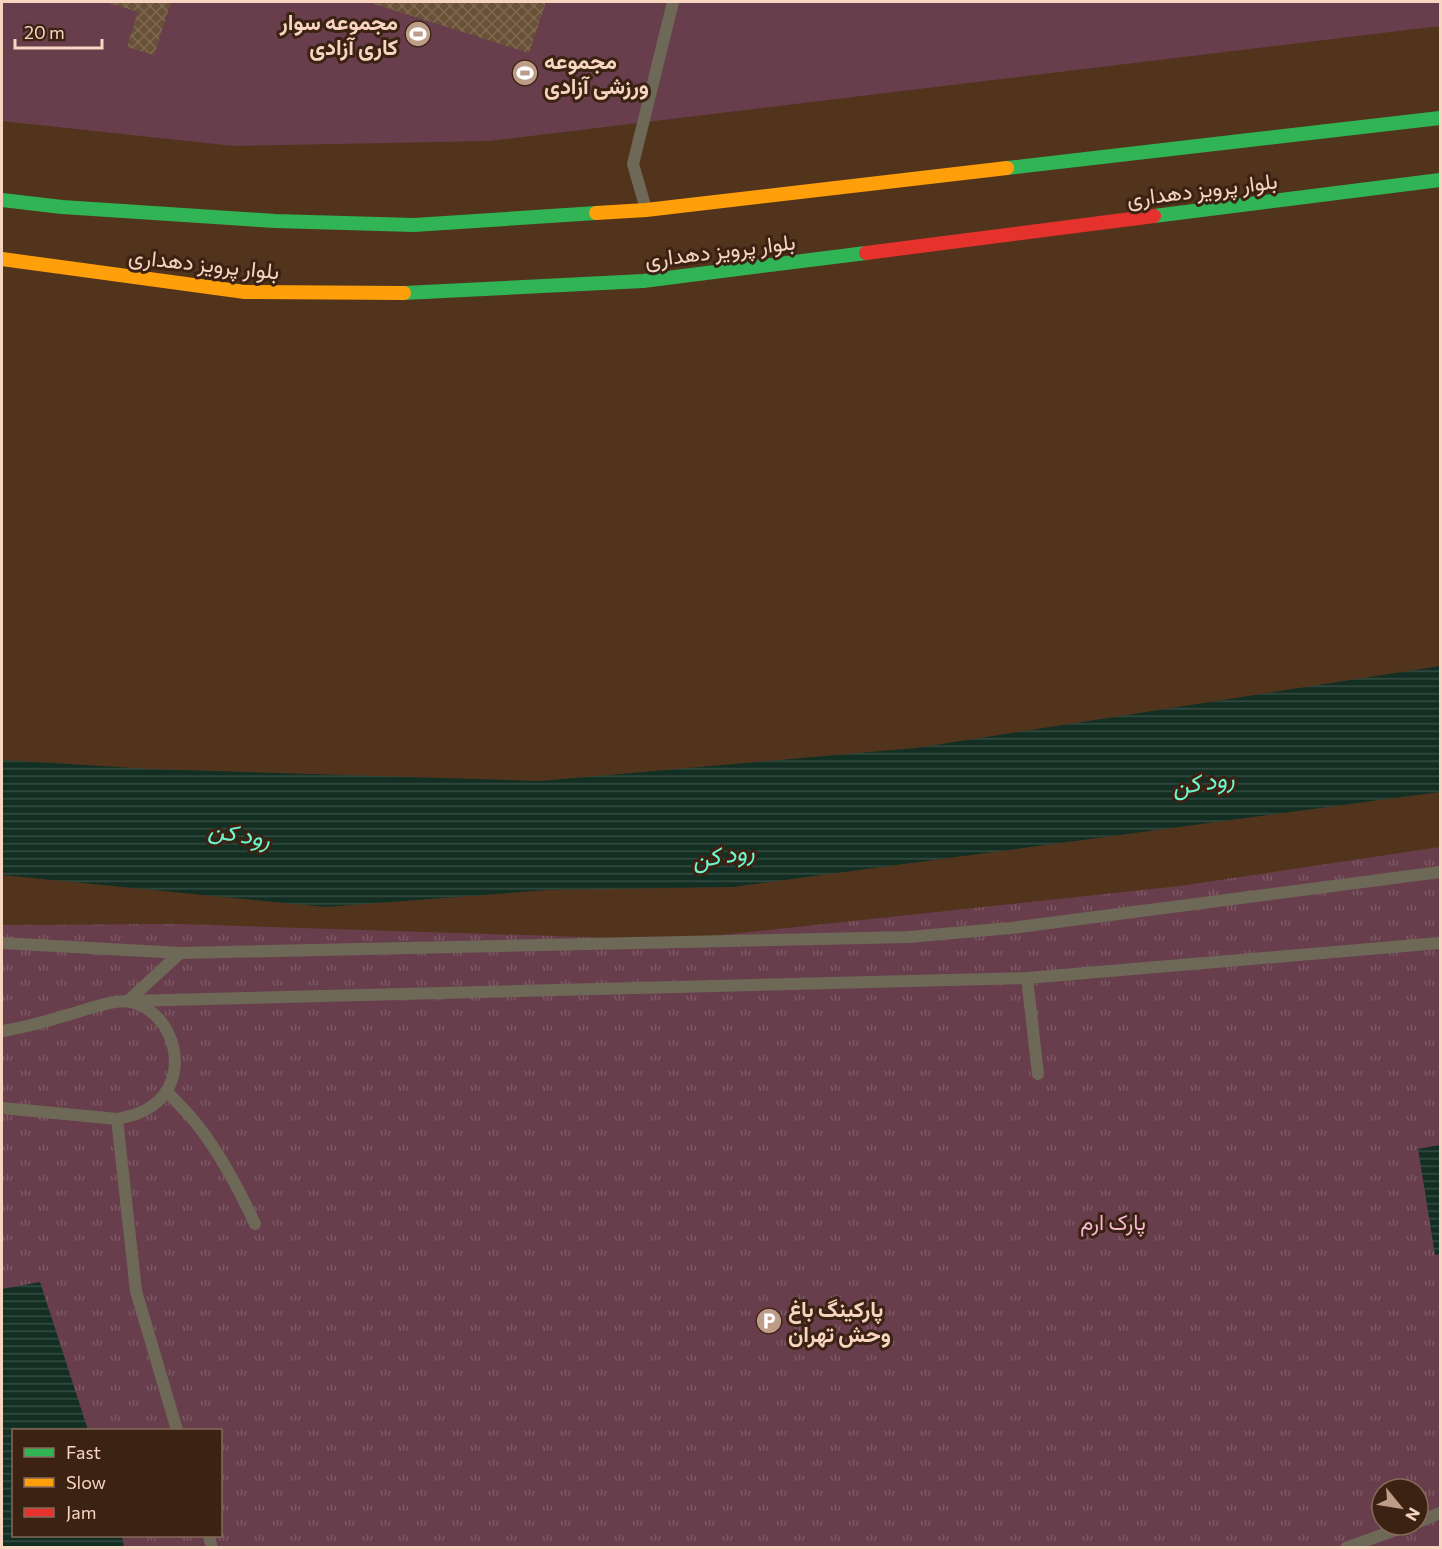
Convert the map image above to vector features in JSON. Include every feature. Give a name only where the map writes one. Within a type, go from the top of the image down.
[{"type":"main road","name":"بلوار پرویز دهداری","points":[[2,200],[62,207],[275,221],[414,225],[646,210],[1440,118]]},
{"type":"main road","name":"بلوار پرویز دهداری","points":[[2,259],[245,292],[404,293],[643,281],[1440,180]]},
{"type":"lane","points":[[646,210],[633,165],[673,2]]},
{"type":"lane","points":[[2,943],[180,953],[908,937],[1011,928],[1440,872]]},
{"type":"lane","points":[[2,1031],[63,1017],[97,1006],[128,1001],[1027,978],[1440,943]]},
{"type":"lane","points":[[128,1001],[180,953]]},
{"type":"lane","points":[[1027,978],[1038,1074]]},
{"type":"lane","points":[[2,1108],[117,1119],[136,1115],[153,1105],[166,1091],[174,1073],[175,1053],[170,1035],[160,1019],[144,1007],[128,1001]]},
{"type":"lane","points":[[166,1091],[196,1123],[243,1198],[255,1224]]},
{"type":"lane","points":[[117,1119],[136,1291],[176,1429]]},
{"type":"lane","points":[[1346,1548],[1376,1537]]},
{"type":"green space","name":"مجموعه ورزشی آزادی","points":[[2,2],[1440,2],[1440,26],[489,141],[234,146],[2,121]]},
{"type":"green space","name":"پارک ارم","points":[[1440,847],[1440,1547],[2,1547],[2,925],[178,924],[675,940],[1180,886]]},
{"type":"water","name":"رود کن","points":[[1440,666],[1440,792],[733,887],[548,890],[325,907],[2,875],[2,760],[152,769],[540,781],[915,748]]},
{"type":"water","points":[[1440,1145],[1440,1254],[1435,1255],[1418,1149]]},
{"type":"water","points":[[40,1282],[88,1429],[12,1429],[12,1537],[122,1537],[124,1547],[2,1547],[2,1289]]},
{"type":"building","points":[[106,2],[171,2],[154,55],[127,47],[138,12]]},
{"type":"building","points":[[368,2],[546,2],[529,53]]},
{"type":"traffic: fast","points":[[1007,168],[1440,118]]},
{"type":"traffic: fast","points":[[1154,216],[1440,180]]},
{"type":"traffic: fast","points":[[2,200],[62,207],[275,221],[414,225],[596,213]]},
{"type":"traffic: fast","points":[[404,293],[643,281],[866,253]]},
{"type":"traffic: slow","points":[[596,213],[646,210],[1007,168]]},
{"type":"traffic: slow","points":[[2,259],[245,292],[404,293]]},
{"type":"traffic: jam","points":[[866,253],[1154,216]]},
{"type":"place","name":"مجموعه سوار کاری آزادی","points":[[418,34]]},
{"type":"place","name":"مجموعه ورزشی آزادی","points":[[525,73]]},
{"type":"place","name":"پارکینگ باغ وحش تهران","points":[[769,1321]]}]
